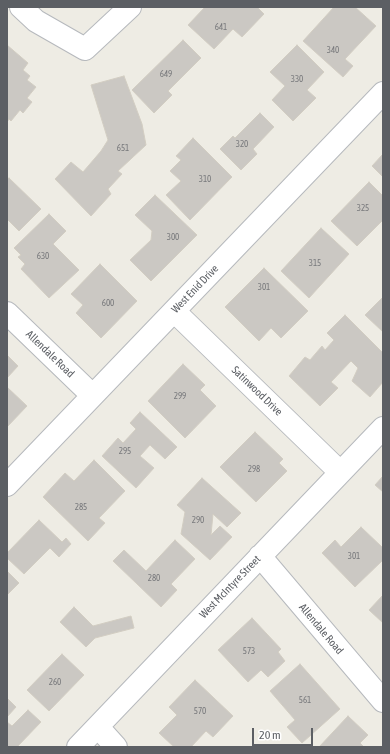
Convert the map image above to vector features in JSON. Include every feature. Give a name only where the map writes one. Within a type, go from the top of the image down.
[{"type":"street","points":[[21,7],[36,21],[85,49],[130,7]]},
{"type":"street","name":"West Enid Drive","points":[[7,485],[383,93]]},
{"type":"street","name":"Satinwood Drive","points":[[174,311],[340,472]]},
{"type":"street","name":"Allendale Road","points":[[7,313],[92,395]]},
{"type":"street","name":"West McIntyre Street","points":[[78,747],[383,428]]},
{"type":"street","name":"Allendale Road","points":[[260,556],[383,701]]},
{"type":"street","points":[[98,727],[116,747]]},
{"type":"building","points":[[205,7],[257,7],[264,14],[242,37],[233,29],[214,49],[188,25]]},
{"type":"building","points":[[334,7],[355,7],[376,26],[345,59],[353,66],[343,77],[303,41]]},
{"type":"building","points":[[183,40],[201,58],[168,91],[172,95],[154,113],[132,90]]},
{"type":"building","points":[[7,45],[28,63],[23,70],[30,76],[27,80],[36,87],[27,98],[32,102],[23,113],[20,110],[11,121],[9,119],[7,122]]},
{"type":"building","points":[[297,45],[324,72],[307,90],[316,98],[293,121],[272,100],[285,86],[270,72]]},
{"type":"building","points":[[124,76],[142,124],[146,145],[118,171],[122,174],[108,189],[111,194],[91,216],[55,179],[71,162],[83,172],[101,151],[108,140],[91,85]]},
{"type":"building","points":[[260,113],[274,127],[253,149],[257,154],[241,170],[220,149],[233,136],[235,138]]},
{"type":"building","points":[[193,138],[232,177],[190,220],[166,195],[181,181],[170,171],[181,160],[176,156]]},
{"type":"building","points":[[383,154],[383,177],[372,166]]},
{"type":"building","points":[[9,178],[41,209],[19,231],[8,220],[7,221],[7,180]]},
{"type":"building","points":[[369,182],[383,196],[383,220],[357,246],[331,221]]},
{"type":"building","points":[[155,195],[197,235],[151,281],[130,260],[151,240],[152,231],[135,215]]},
{"type":"building","points":[[49,214],[66,231],[53,244],[79,270],[49,298],[21,269],[25,264],[18,257],[21,255],[14,248]]},
{"type":"building","points":[[321,228],[349,254],[309,298],[281,271]]},
{"type":"building","points":[[100,264],[137,301],[101,338],[76,313],[83,305],[71,294]]},
{"type":"building","points":[[264,268],[308,311],[281,338],[271,328],[259,341],[225,307]]},
{"type":"building","points":[[383,297],[383,332],[365,315]]},
{"type":"building","points":[[345,315],[383,353],[383,382],[370,397],[352,381],[358,368],[351,361],[331,382],[338,388],[320,406],[289,376],[305,357],[310,360],[322,346],[325,350],[334,340],[327,333]]},
{"type":"building","points":[[7,355],[18,366],[7,378]]},
{"type":"building","points":[[183,364],[205,385],[200,390],[216,406],[185,438],[148,401]]},
{"type":"building","points":[[7,387],[27,406],[7,427]]},
{"type":"building","points":[[140,412],[177,447],[165,459],[150,445],[140,456],[154,468],[136,488],[102,456],[118,438],[123,443],[136,429],[130,423]]},
{"type":"building","points":[[255,432],[283,459],[279,463],[287,471],[256,502],[220,467]]},
{"type":"building","points":[[94,460],[125,491],[99,518],[105,523],[88,541],[43,497],[65,473],[74,481]]},
{"type":"building","points":[[383,476],[383,492],[375,485]]},
{"type":"building","points":[[202,478],[241,513],[227,527],[213,514],[211,535],[220,526],[232,537],[210,560],[181,534],[185,512],[177,505]]},
{"type":"building","points":[[39,520],[62,542],[66,538],[71,544],[59,557],[50,548],[24,574],[7,558],[7,553]]},
{"type":"building","points":[[361,527],[383,548],[383,560],[355,587],[322,553],[335,540],[341,547]]},
{"type":"building","points":[[175,540],[195,559],[171,584],[177,590],[161,607],[113,561],[124,550],[146,571]]},
{"type":"building","points":[[7,571],[19,583],[7,595]]},
{"type":"building","points":[[383,595],[383,623],[369,610]]},
{"type":"building","points":[[74,607],[93,626],[131,616],[134,628],[95,638],[86,647],[60,622]]},
{"type":"building","points":[[252,618],[281,649],[278,652],[285,661],[268,677],[261,670],[248,682],[218,650]]},
{"type":"building","points":[[62,654],[84,675],[49,711],[27,690]]},
{"type":"building","points":[[300,664],[340,709],[302,743],[287,727],[295,720],[270,691]]},
{"type":"building","points":[[195,680],[233,716],[213,737],[206,731],[191,747],[174,747],[159,733],[177,715],[169,707]]},
{"type":"building","points":[[7,698],[16,707],[7,717]]},
{"type":"building","points":[[28,710],[41,722],[17,747],[7,747],[7,722],[12,726]]},
{"type":"building","points":[[348,716],[368,735],[360,743],[364,747],[319,747]]}]
